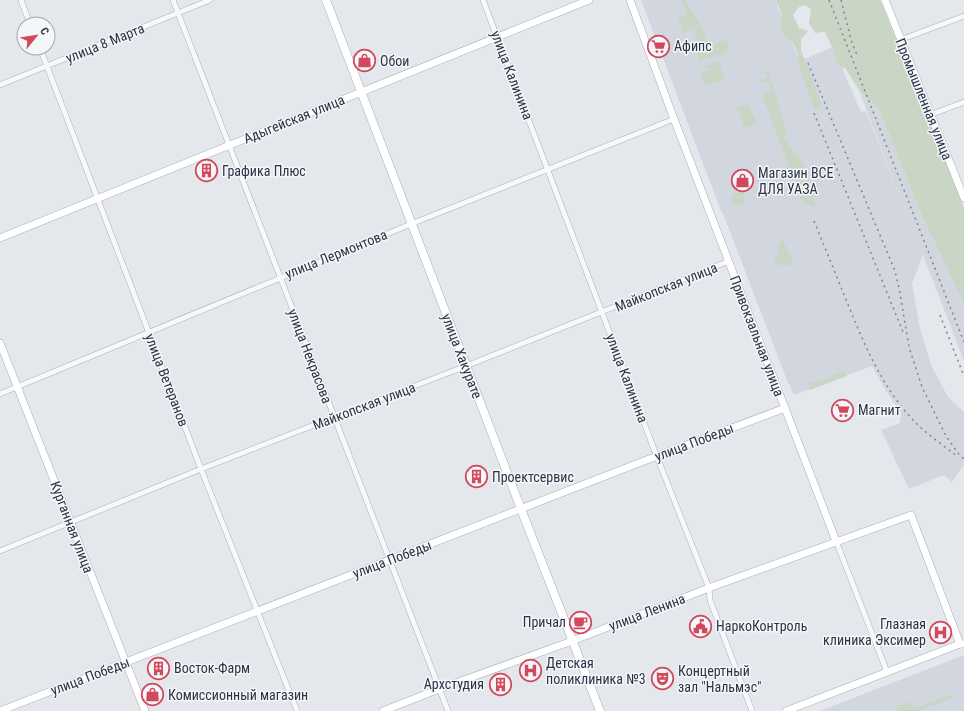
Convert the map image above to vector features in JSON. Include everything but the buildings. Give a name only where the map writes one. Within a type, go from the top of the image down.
[{"type":"main road","name":"улица Хакурате","points":[[326,0],[521,510],[600,711]]},
{"type":"street","points":[[21,0],[27,16]]},
{"type":"street","name":"улица Некрасова","points":[[173,0],[228,146],[448,711]]},
{"type":"street","name":"улица 8 Марта","points":[[0,85],[210,0]]},
{"type":"street","name":"улица Калинина","points":[[483,0],[657,457],[709,588],[710,600],[752,711]]},
{"type":"street","name":"Адыгейская улица","points":[[0,238],[589,0]]},
{"type":"street","name":"Привокзальная улица","points":[[630,0],[784,408],[887,672]]},
{"type":"street","name":"Промышленная улица","points":[[885,0],[964,198]]},
{"type":"street","points":[[900,40],[964,16]]},
{"type":"street","name":"улица Ветеранов","points":[[43,56],[201,469],[297,711]]},
{"type":"street","points":[[930,115],[964,102]]},
{"type":"street","name":"улица Лермонтова","points":[[0,394],[411,224],[674,119]]},
{"type":"street","name":"Майкопская улица","points":[[0,551],[201,469],[466,366],[729,261]]},
{"type":"street","name":"Курганная улица","points":[[0,343],[145,711]]},
{"type":"street","name":"улица Победы","points":[[0,711],[784,408]]},
{"type":"street","name":"улица Ленина","points":[[383,711],[709,588],[911,515],[963,643]]},
{"type":"street","points":[[786,711],[963,643]]},
{"type":"shaded area","points":[[641,0],[775,0],[800,61],[833,47],[861,112],[866,111],[915,237],[859,90],[879,109],[922,216],[964,304],[964,361],[923,255],[912,284],[920,329],[932,367],[948,397],[964,412],[964,464],[952,482],[944,475],[909,489],[881,430],[900,423],[901,413],[886,391],[872,366],[794,395],[721,211]]},
{"type":"shaded area","points":[[964,655],[964,711],[820,711]]},
{"type":"green space","points":[[682,0],[686,0],[704,32],[708,46],[726,40],[728,42],[729,46],[725,54],[700,61],[696,52],[701,50],[700,48],[703,47],[700,41],[698,42],[693,29],[683,33],[678,18],[687,14]]},
{"type":"green space","points":[[776,0],[880,0],[964,208],[964,304],[922,216],[879,109],[859,90],[844,66],[844,69],[838,64],[825,32],[815,33],[809,23],[811,9],[805,5],[799,7],[793,15],[799,28],[808,31],[801,39],[801,51],[822,106],[815,110],[799,67],[798,54],[793,42],[784,37],[780,25],[782,15]]},
{"type":"green space","points":[[718,61],[725,79],[705,86],[700,74],[710,70],[709,67],[699,71],[698,70]]},
{"type":"green space","points":[[766,70],[769,74],[787,133],[784,138],[803,163],[816,207],[803,203],[798,193],[793,175],[761,92],[763,93],[771,90],[767,80],[759,83],[758,81],[767,77],[764,71]]},
{"type":"green space","points":[[746,105],[749,106],[756,121],[755,124],[745,128],[737,108]]},
{"type":"green space","points":[[744,190],[745,202],[739,205],[734,204],[731,200],[734,194]]},
{"type":"green space","points":[[782,239],[793,264],[791,266],[782,264],[777,266],[774,259],[778,256],[778,248]]},
{"type":"green space","points":[[844,372],[847,376],[810,390],[808,383],[824,379]]},
{"type":"green space","points":[[952,694],[954,697],[919,711],[899,711],[897,707],[910,702],[913,709]]},
{"type":"railway","points":[[829,0],[964,342]]},
{"type":"railway","points":[[841,0],[852,43],[858,57]]},
{"type":"railway","points":[[808,63],[895,271],[909,347],[922,387],[946,436],[964,459]]},
{"type":"railway","points":[[814,113],[903,332]]},
{"type":"railway","points":[[814,221],[860,334],[892,394],[918,425],[958,457]]},
{"type":"railway","points":[[940,315],[964,376]]},
{"type":"place","name":"Афипс","points":[[658,46]]},
{"type":"place","name":"Обои","points":[[365,61]]},
{"type":"place","name":"Графика Плюс","points":[[206,171]]},
{"type":"place","name":"Магазин ВСЕ ДЛЯ УАЗА","points":[[742,181]]},
{"type":"place","name":"Магнит","points":[[843,410]]},
{"type":"place","name":"Проектсервис","points":[[477,477]]},
{"type":"place","name":"Причал","points":[[581,622]]},
{"type":"place","name":"НаркоКонтроль","points":[[700,626]]},
{"type":"place","name":"Глазная клиника Эксимер","points":[[941,632]]},
{"type":"place","name":"Восток-Фарм","points":[[159,668]]},
{"type":"place","name":"Детская поликлиника №3","points":[[530,671]]},
{"type":"place","name":"Концертный зал \"Нальмэс\"","points":[[662,679]]},
{"type":"place","name":"Архстудия","points":[[500,684]]},
{"type":"place","name":"Комиссионный магазин","points":[[153,695]]}]
